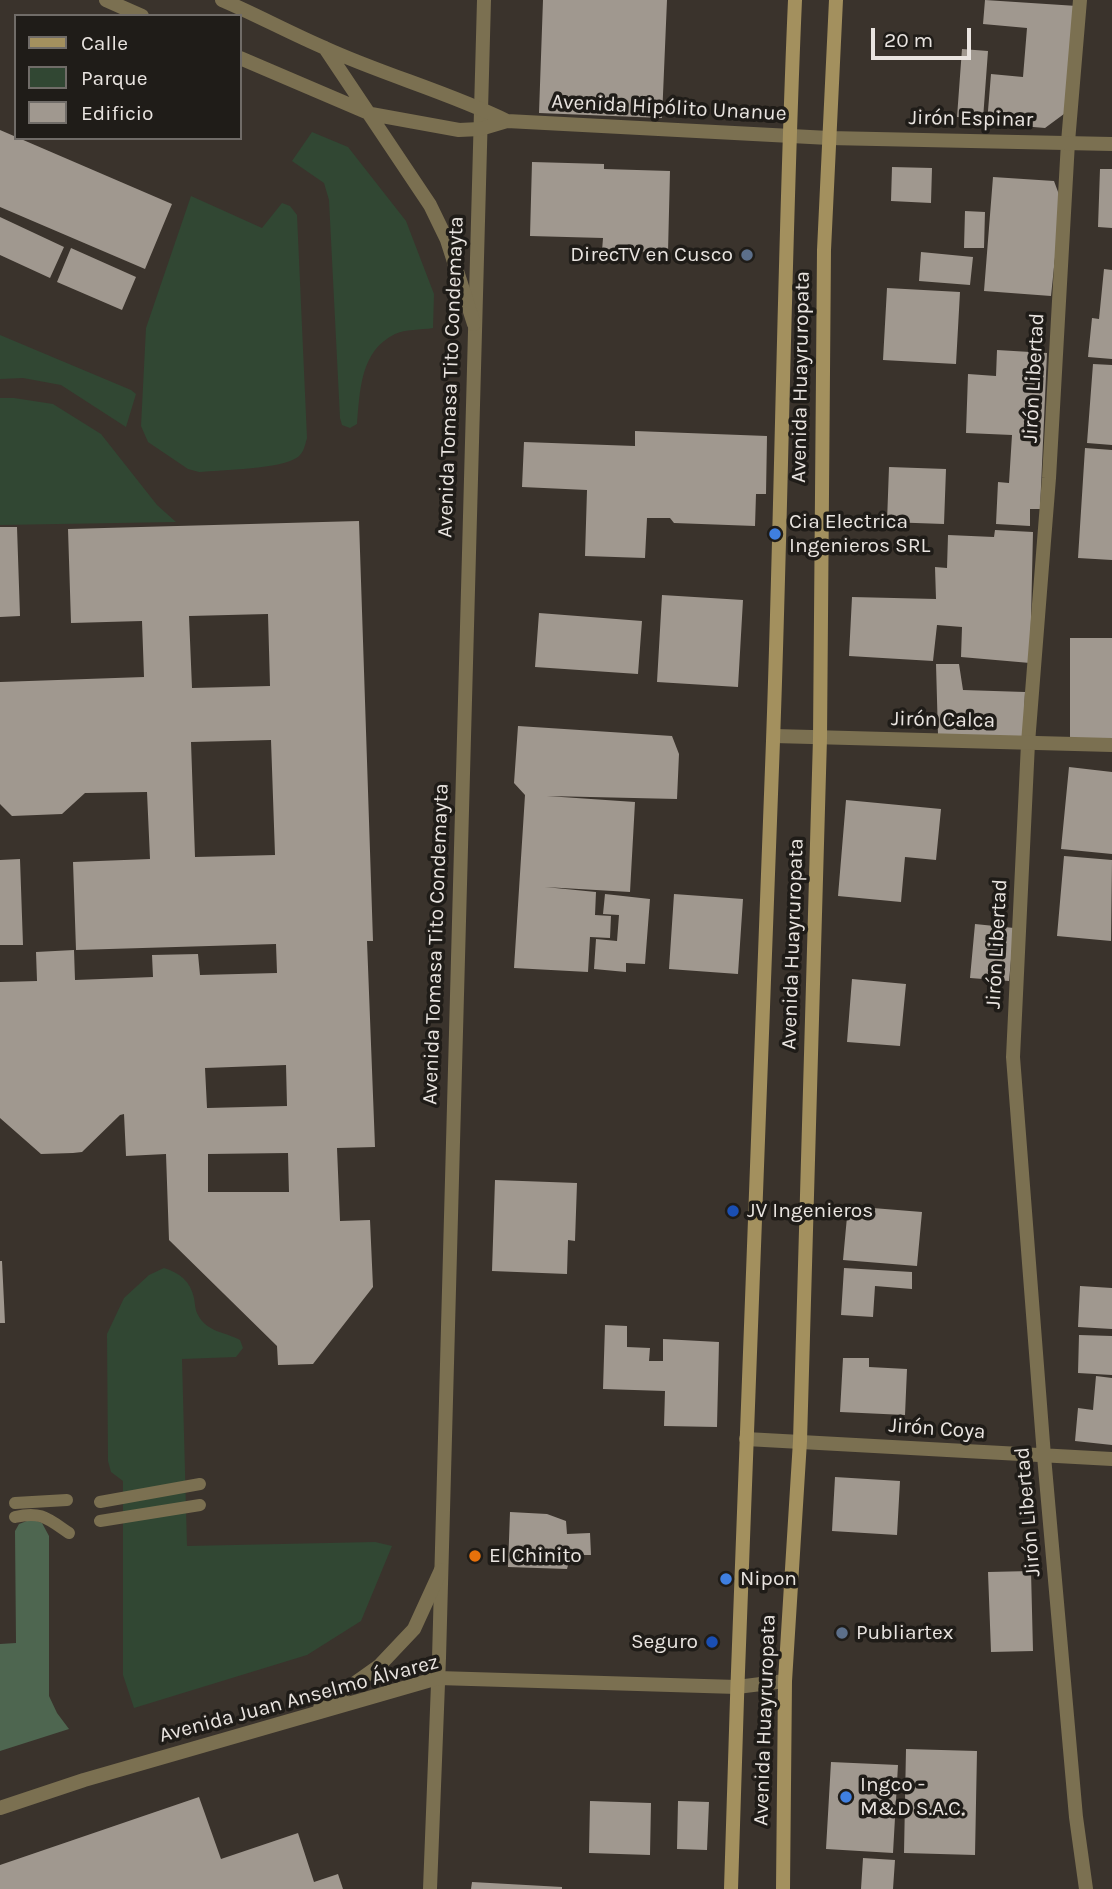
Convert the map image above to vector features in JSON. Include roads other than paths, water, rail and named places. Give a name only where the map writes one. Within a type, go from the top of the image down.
[{"type":"main road","name":"Avenida Huayruropata","points":[[731,1889],[774,736],[789,135],[795,0]]},
{"type":"main road","name":"Avenida Huayruropata","points":[[783,1889],[785,1681],[800,1441],[820,738],[823,289],[836,0]]},
{"type":"street","points":[[106,0],[138,14]]},
{"type":"street","name":"Avenida Hipólito Unanue","points":[[222,0],[325,48],[481,108],[507,121]]},
{"type":"street","name":"Avenida Tomasa Tito Condemayta","points":[[430,1889],[484,0]]},
{"type":"street","name":"Jirón Libertad","points":[[1080,0],[1068,142],[1049,478],[1028,743],[1013,1056],[1044,1456],[1076,1817],[1087,1889]]},
{"type":"street","points":[[325,48],[430,205],[447,240],[474,324]]},
{"type":"street","name":"Avenida Hipólito Unanue","points":[[242,59],[371,114],[436,127],[480,129],[507,121],[829,138]]},
{"type":"street","name":"Jirón Espinar","points":[[829,138],[1112,144]]},
{"type":"street","name":"Jirón Calca","points":[[774,736],[1112,745]]},
{"type":"street","name":"Jirón Coya","points":[[746,1439],[1112,1459]]},
{"type":"street","points":[[310,1715],[379,1666],[414,1629],[441,1570]]},
{"type":"street","name":"Avenida Juan Anselmo Álvarez","points":[[0,1808],[84,1780],[438,1678],[737,1687],[785,1681]]},
{"type":"lane","points":[[100,1502],[200,1485]]},
{"type":"lane","points":[[15,1503],[67,1500]]},
{"type":"lane","points":[[100,1521],[200,1505]]},
{"type":"lane","points":[[15,1517],[32,1513],[49,1519],[69,1533]]},
{"type":"place","name":"DirecTV en Cusco","points":[[747,255]]},
{"type":"place","name":"Cia Electrica Ingenieros SRL","points":[[775,534]]},
{"type":"place","name":"JV Ingenieros","points":[[733,1211]]},
{"type":"place","name":"El Chinito","points":[[475,1556]]},
{"type":"place","name":"Nipon","points":[[726,1579]]},
{"type":"place","name":"Publiartex","points":[[842,1633]]},
{"type":"place","name":"Seguro","points":[[712,1642]]},
{"type":"place","name":"Ingco - M&D S.A.C.","points":[[846,1797]]}]
